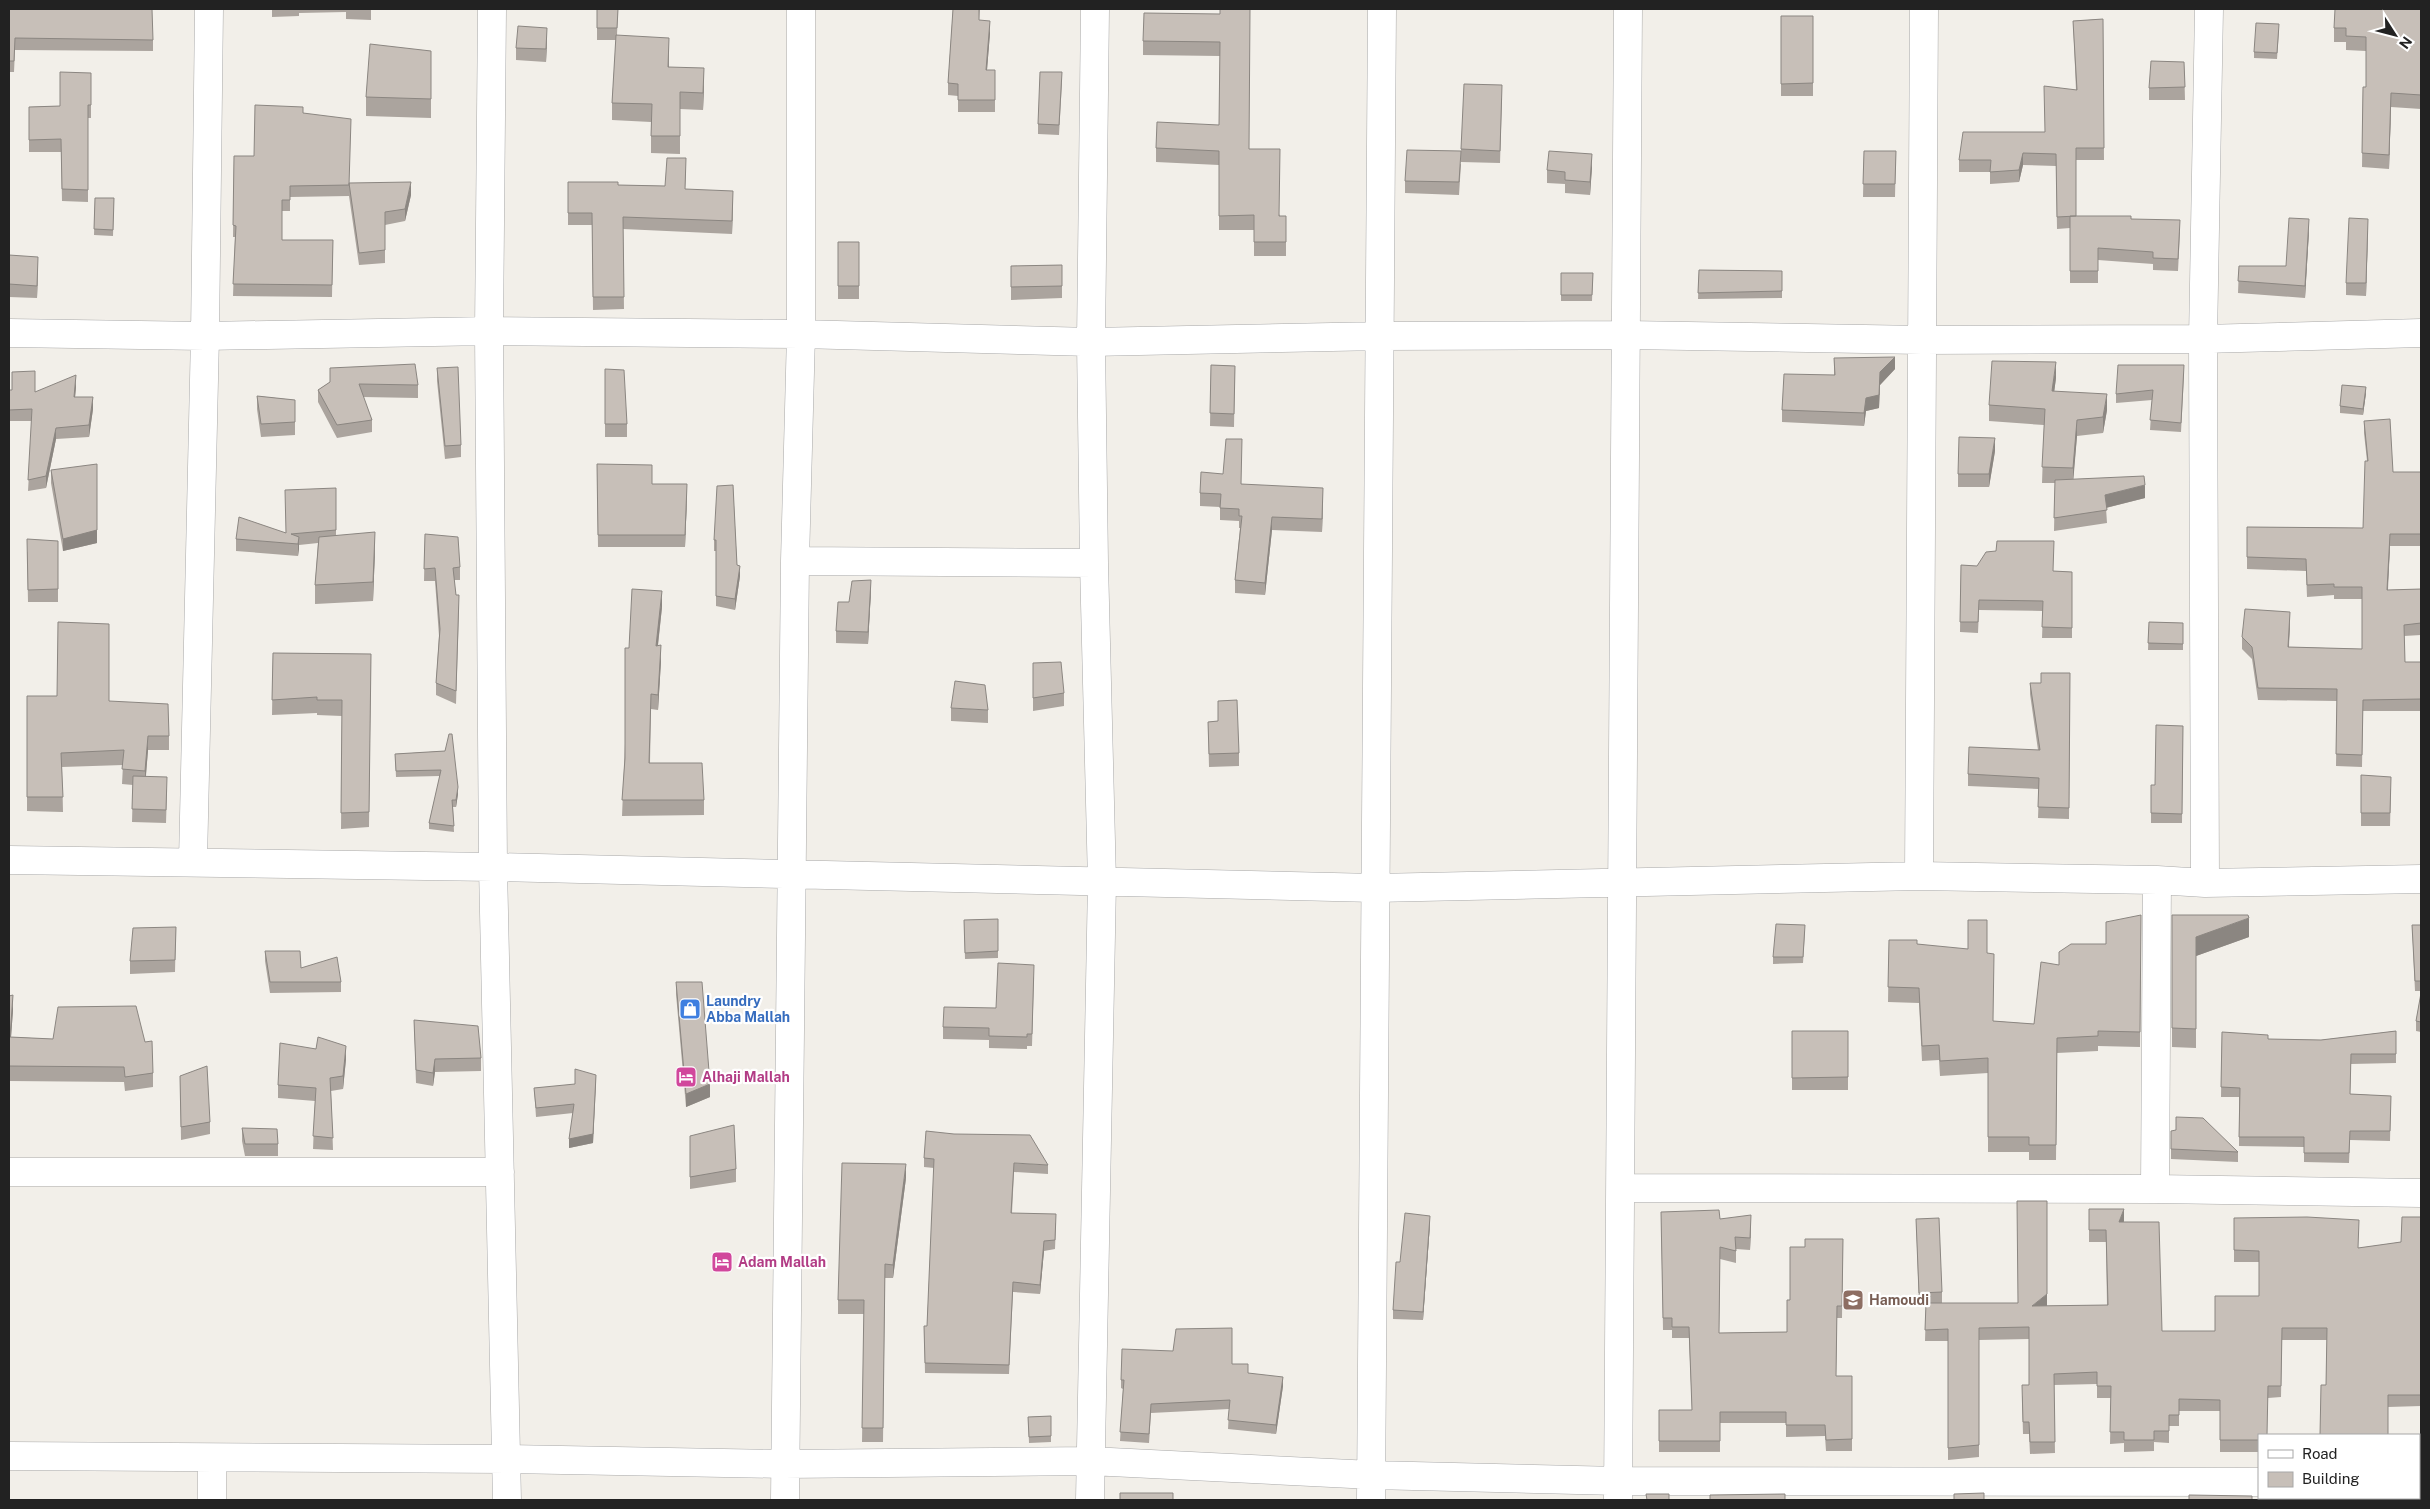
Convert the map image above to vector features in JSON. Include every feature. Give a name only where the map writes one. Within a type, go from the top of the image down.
[{"type":"street","points":[[193,861],[206,336],[209,9]]},
{"type":"street","points":[[492,9],[489,331],[493,867],[507,1500]]},
{"type":"street","points":[[785,1500],[795,561],[801,334],[801,9]]},
{"type":"street","points":[[1090,1500],[1102,882],[1094,563],[1091,342],[1095,9]]},
{"type":"street","points":[[1372,1488],[1382,9]]},
{"type":"street","points":[[1618,1491],[1622,1188],[1628,9]]},
{"type":"street","points":[[1919,876],[1924,9]]},
{"type":"street","points":[[2205,883],[2203,339],[2208,9]]},
{"type":"street","points":[[9,333],[206,336],[489,331],[801,334],[1091,342],[1381,336],[1627,335],[1922,340],[2203,339],[2421,333]]},
{"type":"street","points":[[795,561],[1094,563]]},
{"type":"street","points":[[9,860],[193,861],[493,867],[1375,888],[1624,881],[1919,876],[2157,880],[2205,883],[2421,879]]},
{"type":"street","points":[[2154,1189],[2157,880]]},
{"type":"street","points":[[9,1172],[500,1172]]},
{"type":"street","points":[[1622,1188],[2154,1189],[2421,1193]]},
{"type":"street","points":[[9,1456],[507,1459],[784,1464],[1090,1462],[1372,1488],[1618,1491],[1878,1491],[2258,1482]]},
{"type":"street","points":[[212,1458],[212,1500]]},
{"type":"building","points":[[9,9],[152,9],[153,40],[15,38],[14,61],[9,61]]},
{"type":"building","points":[[597,9],[618,9],[617,28],[597,28]]},
{"type":"building","points":[[953,9],[979,9],[979,20],[990,21],[986,70],[995,70],[995,100],[958,100],[958,84],[948,83]]},
{"type":"building","points":[[1220,9],[1250,9],[1249,149],[1280,149],[1279,216],[1286,216],[1286,242],[1254,242],[1254,215],[1219,216],[1219,151],[1156,148],[1157,122],[1219,125],[1220,42],[1143,41],[1144,13],[1220,14]]},
{"type":"building","points":[[2335,9],[2421,9],[2421,95],[2391,93],[2389,155],[2362,153],[2363,87],[2366,87],[2366,37],[2346,36],[2346,28],[2334,28]]},
{"type":"building","points":[[1781,16],[1813,16],[1813,83],[1781,84]]},
{"type":"building","points":[[2103,19],[2104,148],[2076,148],[2076,216],[2057,217],[2056,154],[2023,153],[2019,170],[1990,172],[1991,160],[1959,160],[1963,132],[2045,132],[2044,86],[2077,90],[2073,21]]},
{"type":"building","points":[[2256,23],[2279,24],[2277,53],[2254,52]]},
{"type":"building","points":[[518,26],[547,28],[546,49],[516,48]]},
{"type":"building","points":[[616,35],[669,38],[668,67],[704,68],[703,93],[680,92],[680,136],[651,136],[652,104],[612,103]]},
{"type":"building","points":[[370,44],[431,51],[431,99],[366,97]]},
{"type":"building","points":[[2151,61],[2184,62],[2185,87],[2149,88]]},
{"type":"building","points":[[60,72],[91,73],[91,105],[88,105],[88,190],[62,189],[61,139],[29,140],[29,107],[60,106]]},
{"type":"building","points":[[1040,72],[1062,72],[1059,125],[1038,124]]},
{"type":"building","points":[[1464,84],[1502,85],[1500,151],[1461,149]]},
{"type":"building","points":[[255,105],[303,107],[303,113],[351,119],[349,185],[290,186],[290,200],[282,200],[282,240],[333,240],[332,285],[233,284],[236,226],[233,225],[234,156],[254,156]]},
{"type":"building","points":[[1407,150],[1461,151],[1459,182],[1405,181]]},
{"type":"building","points":[[1549,151],[1592,154],[1590,182],[1565,180],[1565,172],[1547,170]]},
{"type":"building","points":[[1864,151],[1896,151],[1895,184],[1863,184]]},
{"type":"building","points":[[667,158],[686,158],[685,189],[733,191],[732,221],[623,217],[624,297],[593,297],[592,213],[568,213],[568,182],[618,182],[618,185],[665,186]]},
{"type":"building","points":[[411,182],[405,209],[385,212],[385,250],[359,253],[349,183]]},
{"type":"building","points":[[95,198],[114,198],[113,230],[94,229]]},
{"type":"building","points":[[2070,216],[2131,216],[2131,219],[2180,220],[2178,259],[2153,258],[2153,252],[2098,248],[2098,271],[2070,271]]},
{"type":"building","points":[[2289,218],[2309,219],[2305,286],[2238,281],[2239,266],[2286,266]]},
{"type":"building","points":[[2349,218],[2368,219],[2366,283],[2346,283]]},
{"type":"building","points":[[838,242],[859,242],[859,286],[838,286]]},
{"type":"building","points":[[9,255],[38,257],[37,286],[9,284]]},
{"type":"building","points":[[1062,265],[1062,286],[1011,287],[1011,266]]},
{"type":"building","points":[[1699,270],[1782,271],[1782,291],[1698,293]]},
{"type":"building","points":[[1561,273],[1593,273],[1592,295],[1561,295]]},
{"type":"building","points":[[1895,357],[1880,372],[1879,395],[1866,398],[1864,413],[1782,410],[1784,374],[1835,375],[1834,358]]},
{"type":"building","points":[[1992,361],[2056,362],[2052,391],[2107,394],[2103,417],[2077,420],[2073,468],[2042,467],[2045,409],[1989,405]]},
{"type":"building","points":[[415,364],[418,385],[359,384],[372,420],[337,425],[318,390],[330,382],[330,368]]},
{"type":"building","points":[[1211,365],[1235,366],[1234,414],[1210,413]]},
{"type":"building","points":[[2118,365],[2184,365],[2181,423],[2150,420],[2153,390],[2116,394]]},
{"type":"building","points":[[458,367],[461,445],[445,446],[437,368]]},
{"type":"building","points":[[605,369],[624,370],[627,424],[605,424]]},
{"type":"building","points":[[35,371],[35,392],[76,375],[74,397],[93,397],[89,425],[56,428],[46,476],[28,480],[32,409],[9,410],[9,390],[12,390],[12,372]]},
{"type":"building","points":[[2342,385],[2366,387],[2363,409],[2340,406]]},
{"type":"building","points":[[257,396],[295,400],[295,422],[261,424]]},
{"type":"building","points":[[2390,419],[2393,472],[2421,472],[2421,534],[2390,534],[2387,590],[2421,589],[2421,623],[2404,625],[2405,662],[2421,662],[2421,699],[2363,700],[2362,755],[2336,754],[2337,689],[2258,688],[2252,647],[2242,637],[2245,609],[2290,612],[2288,647],[2362,649],[2362,587],[2334,587],[2334,584],[2307,585],[2306,559],[2247,557],[2247,527],[2363,528],[2365,461],[2368,461],[2364,421]]},
{"type":"building","points":[[1959,437],[1995,438],[1989,474],[1958,474]]},
{"type":"building","points":[[1226,439],[1242,439],[1241,484],[1323,488],[1322,519],[1272,517],[1265,583],[1235,580],[1242,516],[1239,516],[1239,509],[1220,508],[1221,494],[1200,493],[1201,472],[1223,474]]},
{"type":"building","points":[[97,464],[97,530],[63,539],[51,470]]},
{"type":"building","points":[[597,464],[652,465],[652,484],[687,484],[685,535],[598,535]]},
{"type":"building","points":[[2144,476],[2145,485],[2105,495],[2107,510],[2054,518],[2055,480]]},
{"type":"building","points":[[733,485],[737,565],[740,566],[735,599],[716,596],[716,540],[714,540],[717,486]]},
{"type":"building","points":[[336,488],[336,530],[291,534],[299,537],[298,544],[236,539],[239,517],[286,533],[285,490]]},
{"type":"building","points":[[375,532],[373,582],[315,585],[319,537]]},
{"type":"building","points":[[425,534],[458,537],[460,567],[453,568],[456,595],[459,595],[456,691],[436,683],[440,629],[435,568],[424,569]]},
{"type":"building","points":[[27,539],[58,541],[58,589],[28,590]]},
{"type":"building","points":[[1997,541],[2054,541],[2053,571],[2072,572],[2072,628],[2042,627],[2043,601],[1979,600],[1978,622],[1960,622],[1961,565],[1977,566],[1986,552],[1996,551]]},
{"type":"building","points":[[871,580],[868,632],[836,631],[838,602],[849,602],[852,581]]},
{"type":"building","points":[[632,589],[662,591],[656,646],[661,645],[658,695],[651,694],[649,763],[702,763],[704,800],[622,800],[625,758],[625,648],[629,648]]},
{"type":"building","points":[[58,622],[109,624],[109,701],[168,704],[169,736],[148,736],[145,771],[122,769],[124,750],[61,753],[63,797],[27,797],[27,696],[57,696]]},
{"type":"building","points":[[2149,622],[2183,623],[2183,644],[2148,643]]},
{"type":"building","points":[[273,653],[371,654],[369,812],[341,813],[342,700],[317,700],[317,697],[272,700]]},
{"type":"building","points":[[1061,662],[1064,693],[1033,698],[1033,663]]},
{"type":"building","points":[[2041,673],[2070,673],[2069,808],[2038,807],[2039,778],[1968,774],[1969,747],[2040,750],[2030,683],[2041,683]]},
{"type":"building","points":[[955,681],[985,685],[988,710],[951,708]]},
{"type":"building","points":[[1237,700],[1239,753],[1209,754],[1208,722],[1218,721],[1218,701]]},
{"type":"building","points":[[2156,725],[2183,726],[2182,814],[2151,813],[2151,785],[2155,785]]},
{"type":"building","points":[[449,734],[452,734],[458,787],[456,800],[452,800],[454,826],[429,823],[441,770],[396,771],[395,754],[445,751]]},
{"type":"building","points":[[2361,775],[2391,777],[2390,813],[2361,813]]},
{"type":"building","points":[[133,776],[167,777],[166,810],[132,809]]},
{"type":"building","points":[[2141,915],[2140,1032],[2098,1031],[2098,1036],[2057,1038],[2056,1145],[2029,1145],[2029,1137],[1988,1137],[1988,1058],[1940,1061],[1939,1045],[1922,1046],[1919,988],[1888,987],[1889,940],[1917,940],[1917,944],[1968,949],[1968,920],[1987,920],[1987,953],[1994,954],[1993,1021],[2034,1024],[2041,962],[2059,965],[2059,952],[2071,944],[2106,944],[2106,922]]},
{"type":"building","points":[[2172,915],[2248,915],[2249,918],[2196,937],[2196,1029],[2172,1028]]},
{"type":"building","points":[[998,919],[998,951],[965,953],[964,920]]},
{"type":"building","points":[[1776,924],[1805,925],[1803,957],[1773,957]]},
{"type":"building","points":[[2412,925],[2421,925],[2421,981],[2415,981]]},
{"type":"building","points":[[176,927],[175,960],[130,961],[133,928]]},
{"type":"building","points":[[265,951],[300,951],[301,968],[337,957],[341,982],[270,982]]},
{"type":"building","points":[[998,963],[1034,965],[1032,1034],[1027,1034],[1027,1037],[989,1036],[989,1028],[943,1027],[944,1007],[996,1008]]},
{"type":"building","points":[[676,982],[702,982],[710,1084],[686,1094]]},
{"type":"building","points":[[2421,993],[2421,1022],[2416,1021]]},
{"type":"building","points":[[13,995],[10,1037],[53,1039],[58,1007],[136,1006],[145,1042],[152,1041],[153,1073],[125,1077],[124,1067],[9,1066],[9,996]]},
{"type":"building","points":[[414,1020],[478,1026],[481,1058],[435,1059],[433,1073],[416,1070]]},
{"type":"building","points":[[1792,1031],[1848,1031],[1848,1077],[1792,1078]]},
{"type":"building","points":[[2396,1031],[2396,1054],[2351,1054],[2350,1094],[2391,1096],[2390,1131],[2350,1131],[2349,1153],[2304,1153],[2304,1137],[2239,1137],[2240,1088],[2221,1087],[2222,1032],[2268,1035],[2268,1039],[2321,1040]]},
{"type":"building","points":[[318,1037],[346,1046],[343,1076],[330,1078],[333,1138],[313,1136],[316,1088],[278,1085],[280,1043],[316,1049]]},
{"type":"building","points":[[207,1066],[210,1122],[181,1127],[180,1076]]},
{"type":"building","points":[[575,1069],[596,1075],[593,1134],[569,1139],[574,1104],[536,1108],[534,1088],[575,1084]]},
{"type":"building","points":[[2176,1117],[2203,1118],[2238,1152],[2171,1149],[2171,1131],[2176,1130]]},
{"type":"building","points":[[734,1125],[736,1169],[690,1177],[690,1136]]},
{"type":"building","points":[[242,1128],[277,1129],[278,1144],[245,1144]]},
{"type":"building","points":[[926,1131],[954,1134],[1030,1135],[1048,1165],[1014,1163],[1011,1213],[1056,1214],[1055,1240],[1044,1241],[1040,1285],[1013,1282],[1009,1365],[925,1363],[924,1326],[927,1326],[934,1159],[924,1158]]},
{"type":"building","points":[[842,1163],[906,1164],[893,1265],[885,1264],[883,1428],[862,1428],[864,1300],[838,1300]]},
{"type":"building","points":[[2017,1201],[2047,1201],[2047,1294],[2032,1306],[2108,1305],[2106,1230],[2089,1230],[2089,1209],[2124,1209],[2119,1222],[2159,1222],[2162,1331],[2215,1331],[2215,1296],[2259,1296],[2259,1251],[2234,1250],[2234,1218],[2307,1217],[2359,1220],[2358,1248],[2401,1242],[2402,1217],[2421,1217],[2421,1395],[2388,1395],[2388,1434],[2320,1434],[2321,1385],[2326,1385],[2327,1328],[2282,1328],[2281,1386],[2268,1386],[2267,1434],[2258,1434],[2258,1440],[2220,1440],[2220,1400],[2179,1399],[2179,1415],[2169,1415],[2169,1431],[2154,1431],[2154,1440],[2124,1440],[2124,1432],[2110,1432],[2111,1386],[2097,1386],[2097,1372],[2054,1374],[2055,1442],[2030,1442],[2029,1422],[2023,1422],[2022,1385],[2029,1385],[2029,1327],[1979,1328],[1979,1445],[1948,1448],[1948,1329],[1925,1330],[1926,1303],[2018,1303]]},
{"type":"building","points":[[1719,1210],[1720,1219],[1751,1215],[1750,1238],[1735,1237],[1736,1251],[1720,1247],[1719,1333],[1787,1332],[1787,1300],[1790,1300],[1790,1247],[1805,1247],[1805,1239],[1843,1239],[1842,1306],[1837,1306],[1836,1376],[1852,1376],[1852,1439],[1826,1440],[1825,1425],[1786,1425],[1786,1412],[1720,1412],[1720,1441],[1659,1441],[1659,1410],[1692,1410],[1689,1327],[1672,1327],[1672,1318],[1663,1318],[1661,1212]]},
{"type":"building","points":[[1405,1213],[1430,1216],[1423,1312],[1393,1310],[1396,1262],[1400,1262]]},
{"type":"building","points":[[1939,1218],[1942,1292],[1919,1293],[1916,1219]]},
{"type":"building","points":[[1232,1328],[1232,1364],[1248,1364],[1248,1373],[1283,1377],[1276,1425],[1228,1420],[1230,1400],[1151,1404],[1149,1434],[1120,1432],[1124,1380],[1121,1380],[1122,1349],[1173,1351],[1176,1329]]},
{"type":"building","points":[[1051,1416],[1051,1436],[1029,1437],[1028,1417]]},
{"type":"building","points":[[1120,1493],[1173,1493],[1173,1500],[1120,1500]]},
{"type":"building","points":[[1984,1493],[1984,1500],[1954,1500],[1954,1494]]},
{"type":"building","points":[[1646,1494],[1669,1494],[1669,1500],[1647,1500]]},
{"type":"building","points":[[1785,1494],[1785,1500],[1710,1500],[1710,1495]]},
{"type":"building","points":[[2189,1495],[2252,1496],[2252,1500],[2189,1500]]},
{"type":"building","points":[[2297,1499],[2324,1499],[2324,1500]]},
{"type":"place","name":"Laundry Abba Mallah","points":[[690,1009]]},
{"type":"place","name":"Alhaji Mallah","points":[[686,1077]]},
{"type":"place","name":"Adam Mallah","points":[[722,1262]]},
{"type":"place","name":"Hamoudi","points":[[1853,1300]]}]
